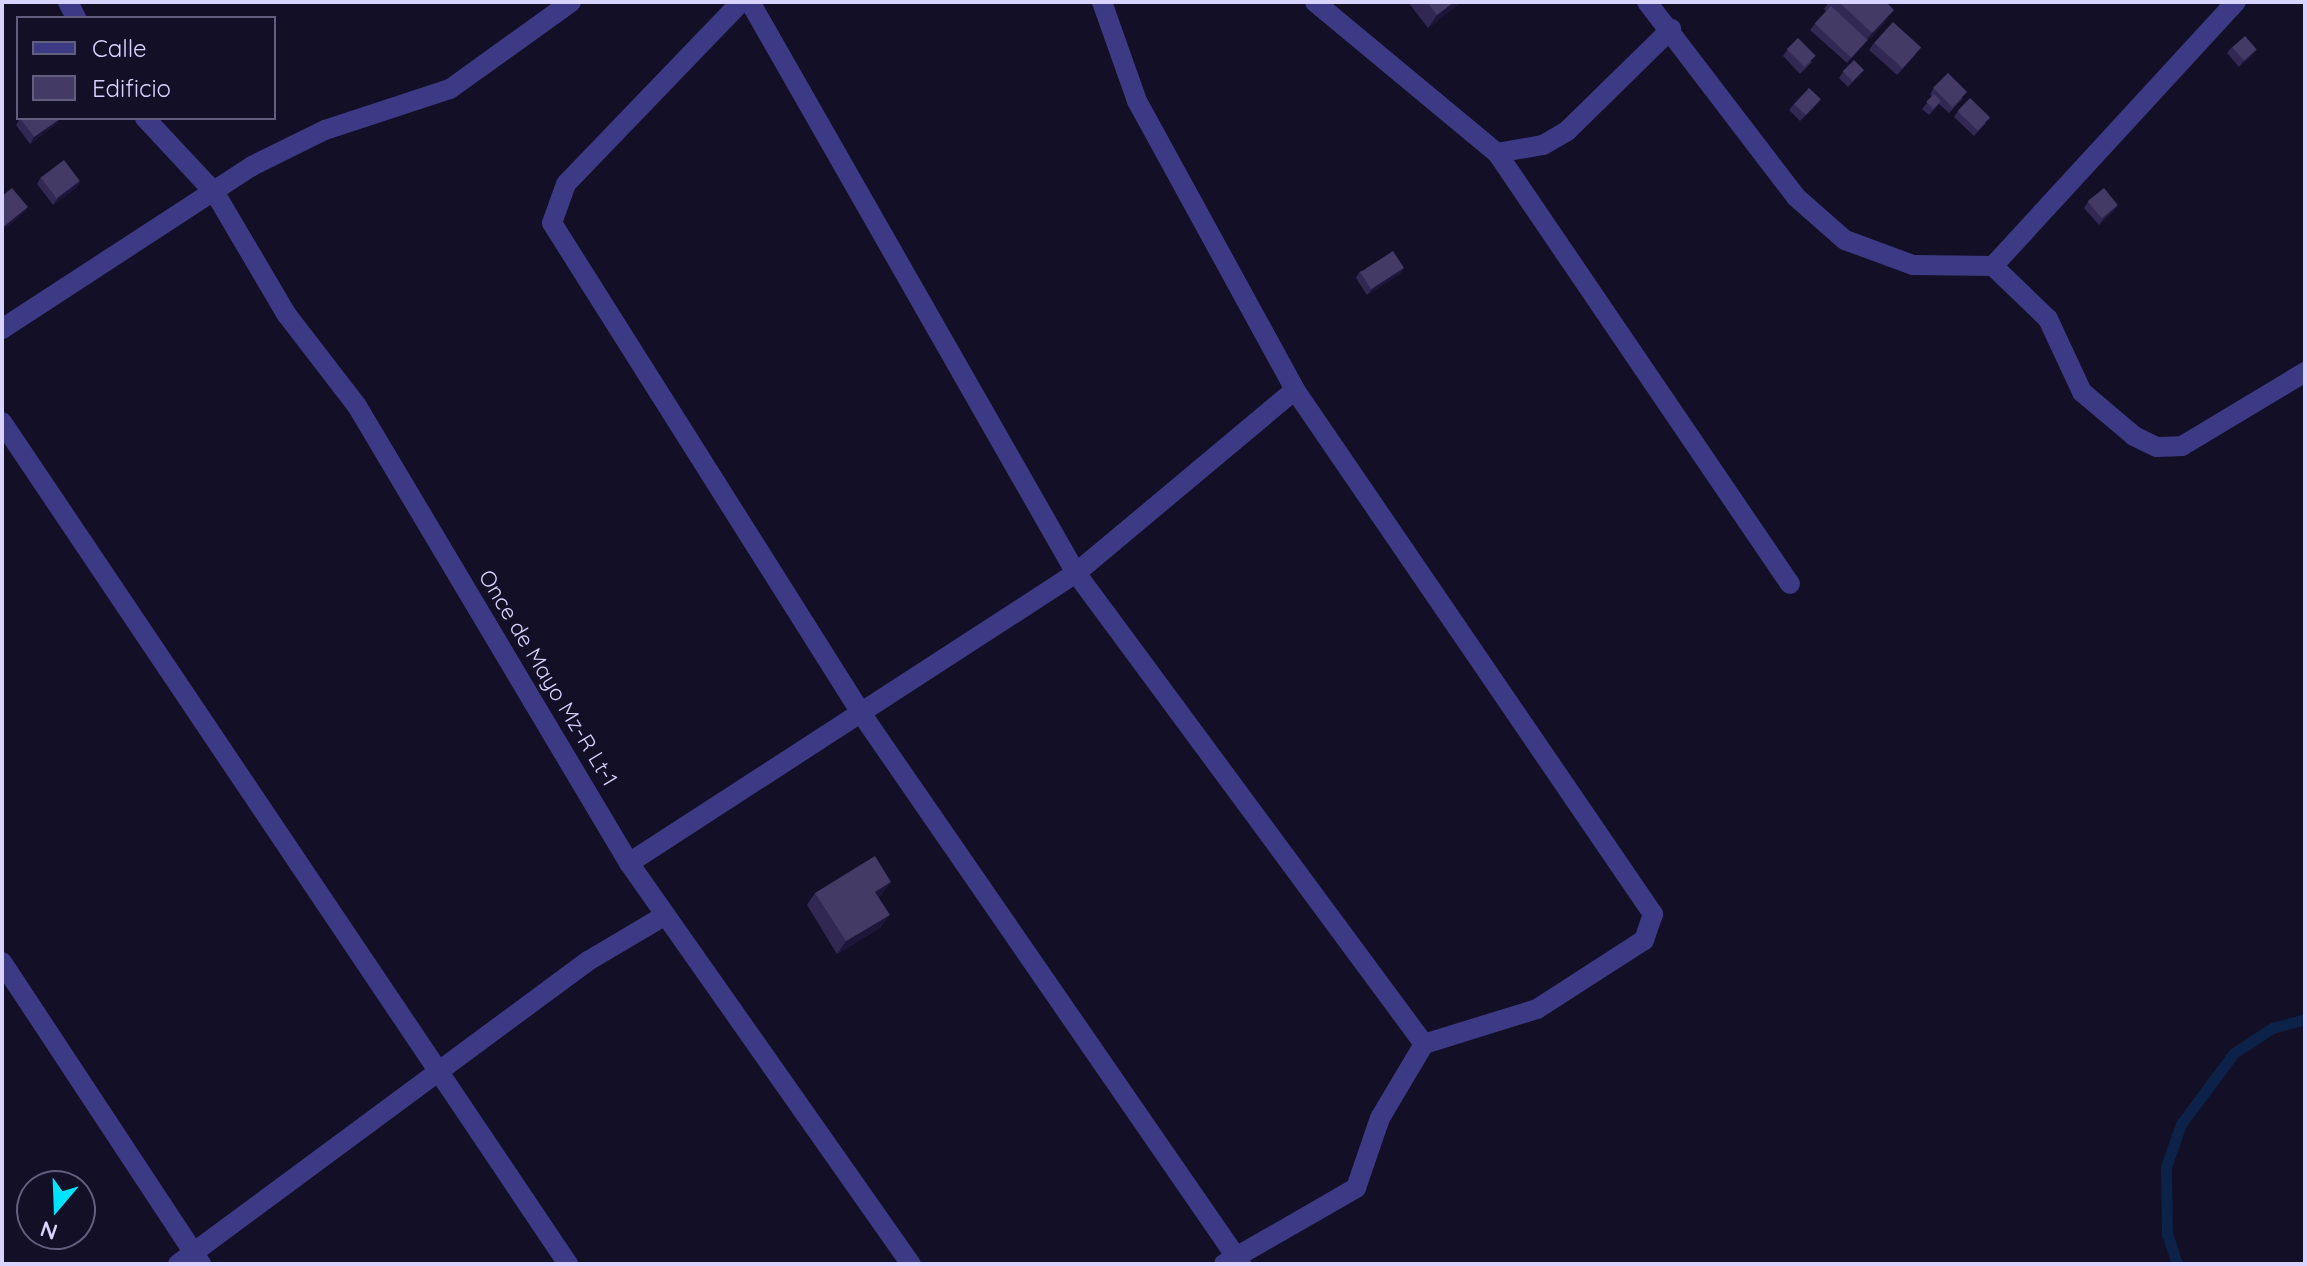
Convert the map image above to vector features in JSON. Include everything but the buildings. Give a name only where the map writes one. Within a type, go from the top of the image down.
[{"type":"street","points":[[2,329],[215,193],[325,130],[450,89],[571,2]]},
{"type":"street","points":[[741,2],[566,184],[552,223],[863,716],[1233,1261],[1356,1188],[1380,1118],[1424,1044],[1537,1009],[1644,940],[1653,914],[1295,390],[1137,101],[1102,2]]},
{"type":"street","points":[[750,2],[1076,573],[1424,1044]]},
{"type":"street","points":[[1315,2],[1497,153],[1790,584]]},
{"type":"street","points":[[1647,2],[1671,29],[1796,197],[1845,240],[1913,265],[1993,266],[2048,319],[2082,392],[2109,419],[2157,447],[2201,439],[2305,372]]},
{"type":"street","points":[[1993,266],[2236,2]]},
{"type":"street","points":[[1497,153],[1543,145],[1567,131],[1671,29]]},
{"type":"street","name":"Once de Mayo Mz-R Lt-1","points":[[147,120],[215,193],[287,315],[357,406],[629,863],[911,1264]]},
{"type":"street","points":[[629,863],[863,716],[1076,573],[1295,390]]},
{"type":"street","points":[[2,422],[568,1264]]},
{"type":"street","points":[[2,962],[191,1260],[588,961],[664,916]]},
{"type":"waterway","points":[[2177,1264],[2167,1234],[2166,1167],[2181,1124],[2234,1053],[2272,1028],[2305,1019]]}]
